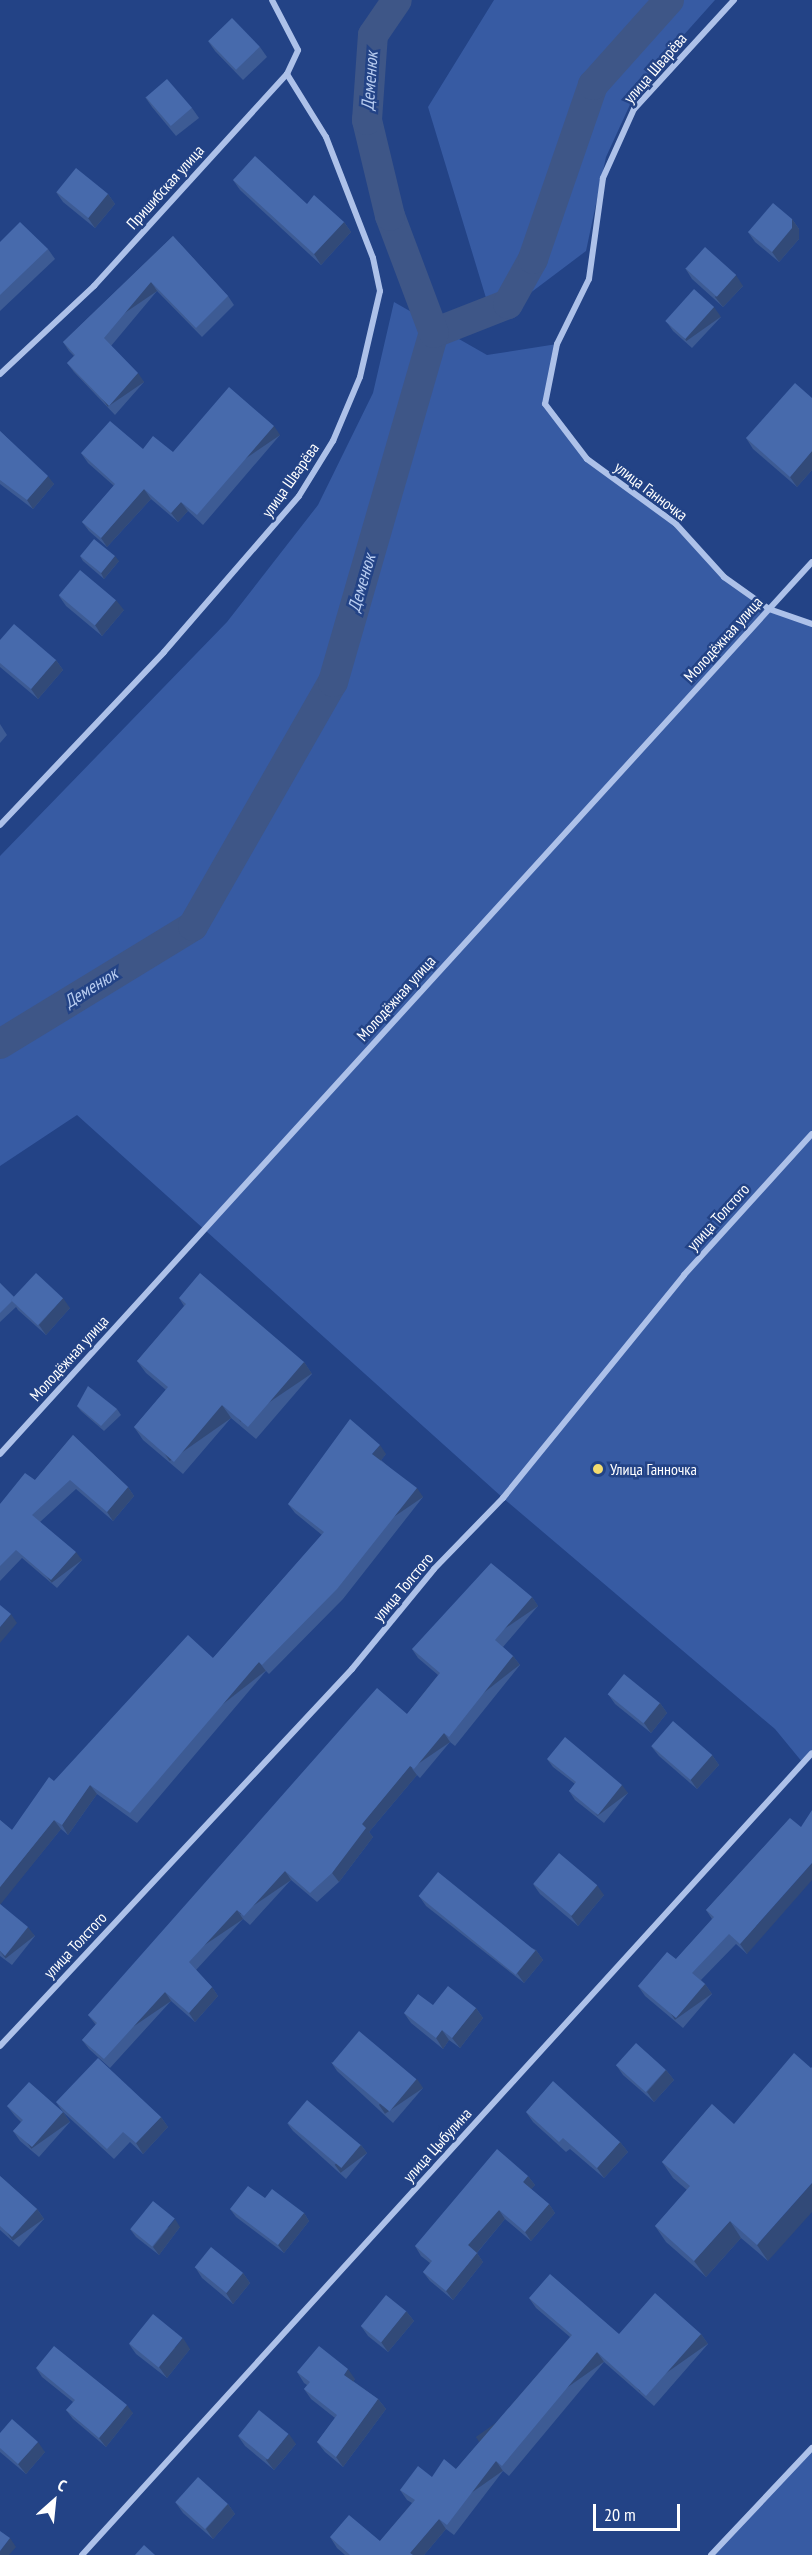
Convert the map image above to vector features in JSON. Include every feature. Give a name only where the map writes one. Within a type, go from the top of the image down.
[{"type":"street","name":"Пришибская улица","points":[[0,374],[94,286],[287,74],[298,50],[272,0]]},
{"type":"street","name":"улица Шварёва","points":[[545,404],[557,344],[590,279],[603,178],[634,109],[734,0]]},
{"type":"street","name":"улица Шварёва","points":[[0,825],[285,513],[333,441],[360,377],[380,291],[373,258],[326,136],[287,74]]},
{"type":"street","name":"улица Ганночка","points":[[545,404],[587,459],[676,524],[724,577],[769,609],[812,624]]},
{"type":"street","name":"Молодёжная улица","points":[[0,1454],[812,562]]},
{"type":"street","name":"улица Толстого","points":[[0,2046],[352,1669],[434,1569],[503,1498],[684,1275],[812,1134]]},
{"type":"street","name":"улица Цыбулина","points":[[82,2555],[812,1753]]},
{"type":"street","points":[[711,2555],[812,2448]]},
{"type":"shaded area","points":[[494,0],[715,0],[639,85],[606,157],[586,251],[493,321],[428,107]]},
{"type":"shaded area","points":[[394,302],[487,355],[557,344],[545,404],[587,459],[676,524],[724,577],[769,609],[812,624],[812,1753],[803,1763],[775,1729],[503,1498],[77,1115],[0,1166],[0,856],[227,622],[318,505],[373,393]]},
{"type":"shaded area","points":[[812,2448],[812,2555],[711,2555]]},
{"type":"building","points":[[232,18],[260,47],[236,70],[208,41]]},
{"type":"building","points":[[167,79],[192,108],[171,126],[146,97]]},
{"type":"building","points":[[255,156],[307,204],[314,195],[344,222],[314,254],[233,180]]},
{"type":"building","points":[[76,168],[108,194],[88,218],[56,192]]},
{"type":"building","points":[[773,203],[792,219],[792,228],[772,252],[748,232]]},
{"type":"building","points":[[20,222],[48,249],[0,295],[0,242]]},
{"type":"building","points":[[173,236],[228,296],[196,328],[151,282],[104,338],[138,373],[109,406],[67,363],[75,355],[63,342]]},
{"type":"building","points":[[705,247],[736,275],[717,297],[686,269]]},
{"type":"building","points":[[694,289],[714,307],[685,339],[665,321]]},
{"type":"building","points":[[795,383],[812,398],[812,451],[790,477],[746,438]]},
{"type":"building","points":[[229,387],[274,426],[197,515],[181,502],[171,513],[144,489],[101,538],[82,522],[115,484],[81,453],[110,421],[143,449],[153,436],[173,452]]},
{"type":"building","points":[[0,431],[48,476],[27,500],[0,480]]},
{"type":"building","points":[[94,539],[115,556],[101,573],[80,556]]},
{"type":"building","points":[[80,570],[116,600],[95,625],[59,595]]},
{"type":"building","points":[[14,624],[56,660],[31,689],[0,663],[0,640]]},
{"type":"building","points":[[36,1273],[63,1298],[38,1325],[11,1300]]},
{"type":"building","points":[[200,1273],[304,1362],[248,1427],[222,1405],[174,1462],[134,1427],[168,1387],[137,1361],[186,1304],[179,1298]]},
{"type":"building","points":[[0,1283],[14,1297],[0,1313]]},
{"type":"building","points":[[88,1386],[117,1409],[101,1426],[77,1406]]},
{"type":"building","points":[[350,1419],[380,1445],[372,1454],[417,1488],[337,1589],[262,1665],[259,1662],[130,1813],[90,1785],[62,1825],[54,1820],[0,1887],[0,1820],[12,1830],[49,1777],[54,1781],[188,1635],[213,1658],[324,1532],[288,1504]]},
{"type":"building","points":[[73,1435],[128,1487],[107,1512],[70,1480],[32,1515],[76,1552],[51,1580],[16,1550],[0,1566],[0,1504],[25,1473],[35,1480]]},
{"type":"building","points":[[491,1563],[532,1597],[495,1640],[513,1656],[449,1737],[444,1733],[414,1769],[410,1766],[362,1824],[366,1828],[332,1873],[310,1893],[285,1871],[244,1916],[237,1910],[189,1962],[212,1987],[189,2013],[165,1992],[104,2059],[82,2040],[97,2023],[88,2015],[377,1688],[407,1714],[440,1673],[412,1649]]},
{"type":"building","points":[[0,1605],[11,1614],[0,1627]]},
{"type":"building","points":[[624,1674],[660,1703],[643,1723],[608,1694]]},
{"type":"building","points":[[673,1721],[712,1755],[691,1780],[651,1746]]},
{"type":"building","points":[[565,1737],[622,1785],[598,1815],[569,1791],[576,1782],[547,1759]]},
{"type":"building","points":[[812,1810],[812,1863],[740,1944],[729,1934],[692,1973],[705,1984],[676,2018],[638,1986],[667,1952],[676,1959],[714,1917],[706,1910],[790,1818],[801,1827]]},
{"type":"building","points":[[559,1853],[597,1885],[572,1916],[533,1884]]},
{"type":"building","points":[[438,1872],[535,1951],[516,1975],[418,1896]]},
{"type":"building","points":[[0,1904],[28,1927],[5,1956],[0,1951]]},
{"type":"building","points":[[448,1986],[476,2008],[452,2038],[442,2030],[436,2038],[404,2013],[418,1994],[433,2005]]},
{"type":"building","points":[[359,2031],[416,2079],[389,2111],[332,2063]]},
{"type":"building","points":[[636,2043],[666,2070],[646,2092],[616,2065]]},
{"type":"building","points":[[794,2053],[812,2067],[812,2183],[757,2245],[730,2221],[694,2261],[655,2226],[690,2186],[662,2162],[712,2104],[734,2124]]},
{"type":"building","points":[[98,2058],[161,2117],[136,2143],[123,2132],[107,2149],[56,2102]]},
{"type":"building","points":[[553,2081],[620,2142],[597,2168],[563,2138],[559,2142],[526,2112]]},
{"type":"building","points":[[29,2082],[63,2112],[32,2147],[13,2131],[23,2120],[7,2106]]},
{"type":"building","points":[[307,2100],[361,2145],[341,2168],[288,2123]]},
{"type":"building","points":[[497,2149],[528,2176],[523,2182],[549,2204],[525,2232],[499,2210],[468,2245],[477,2253],[446,2291],[423,2272],[432,2261],[415,2246]]},
{"type":"building","points":[[0,2176],[37,2209],[12,2237],[0,2226]]},
{"type":"building","points":[[248,2186],[265,2198],[272,2189],[304,2213],[278,2245],[230,2209]]},
{"type":"building","points":[[153,2201],[175,2219],[152,2247],[130,2229]]},
{"type":"building","points":[[211,2247],[243,2273],[227,2293],[195,2267]]},
{"type":"building","points":[[550,2274],[619,2334],[655,2293],[701,2334],[646,2396],[597,2352],[502,2466],[496,2461],[447,2525],[439,2519],[410,2553],[413,2555],[350,2555],[330,2537],[349,2515],[380,2541],[415,2500],[400,2490],[418,2466],[432,2477],[444,2459],[456,2469],[572,2335],[529,2298]]},
{"type":"building","points":[[386,2295],[406,2311],[381,2342],[361,2326]]},
{"type":"building","points":[[153,2314],[183,2338],[159,2367],[129,2344]]},
{"type":"building","points":[[54,2346],[127,2405],[99,2438],[66,2410],[75,2400],[36,2368]]},
{"type":"building","points":[[319,2346],[348,2369],[344,2375],[378,2399],[336,2457],[317,2442],[337,2415],[304,2389],[310,2382],[297,2372]]},
{"type":"building","points":[[259,2410],[289,2434],[268,2460],[238,2436]]},
{"type":"building","points":[[12,2419],[38,2442],[18,2464],[0,2448],[0,2433]]},
{"type":"building","points":[[198,2477],[228,2504],[205,2529],[175,2502]]},
{"type":"building","points":[[0,2531],[10,2538],[0,2551]]},
{"type":"building","points":[[144,2545],[155,2555],[135,2555]]},
{"type":"waterway","name":"Деменюк","points":[[0,1044],[193,926],[333,682],[434,333],[390,216],[367,120],[373,35],[397,0]]},
{"type":"waterway","points":[[434,333],[508,304],[533,259],[593,85],[669,0]]},
{"type":"place","name":"Улица Ганночка","points":[[598,1469]]}]
